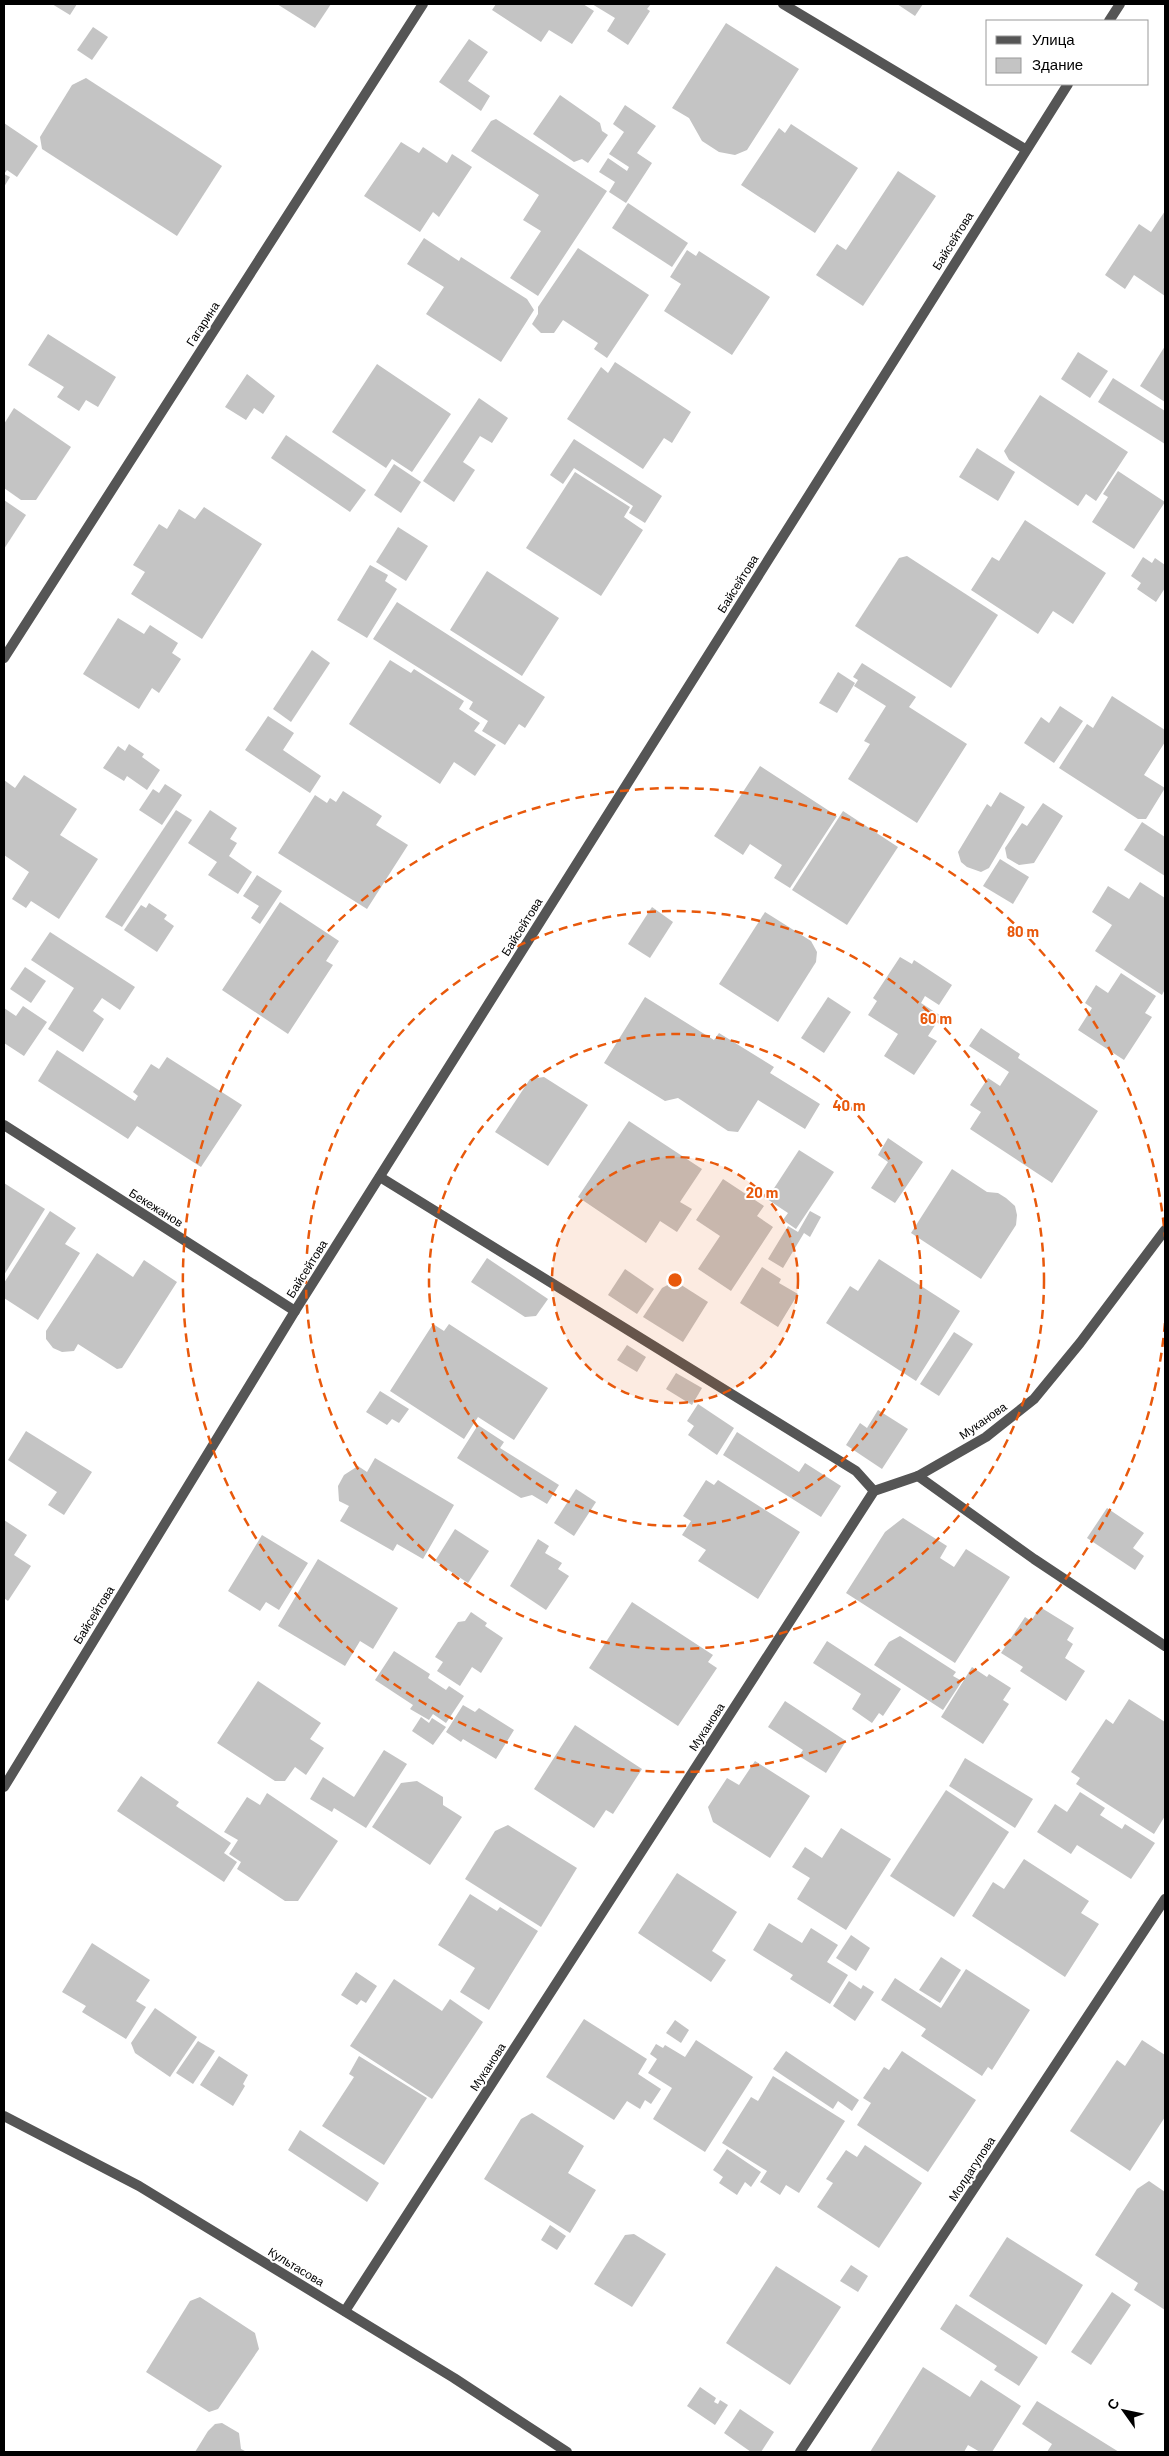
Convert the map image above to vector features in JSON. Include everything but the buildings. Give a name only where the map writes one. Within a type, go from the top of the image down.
[{"type":"street","name":"Гагарина","points":[[4,658],[423,4]]},
{"type":"street","points":[[783,4],[1026,149]]},
{"type":"street","points":[[1110,20],[1120,4]]},
{"type":"street","name":"Байсейтова","points":[[5,1783],[295,1311],[1067,85]]},
{"type":"street","name":"Бекежанов","points":[[4,1125],[295,1311]]},
{"type":"street","points":[[380,1177],[856,1471],[874,1491]]},
{"type":"street","name":"Муканова","points":[[345,2311],[874,1491],[918,1476],[986,1437],[1034,1399],[1080,1343],[1165,1230]]},
{"type":"street","points":[[918,1476],[1034,1559],[1165,1646]]},
{"type":"street","name":"Молдагулова","points":[[800,2452],[1165,1899]]},
{"type":"street","name":"Культасова","points":[[4,2116],[140,2186],[454,2378],[567,2452]]}]
